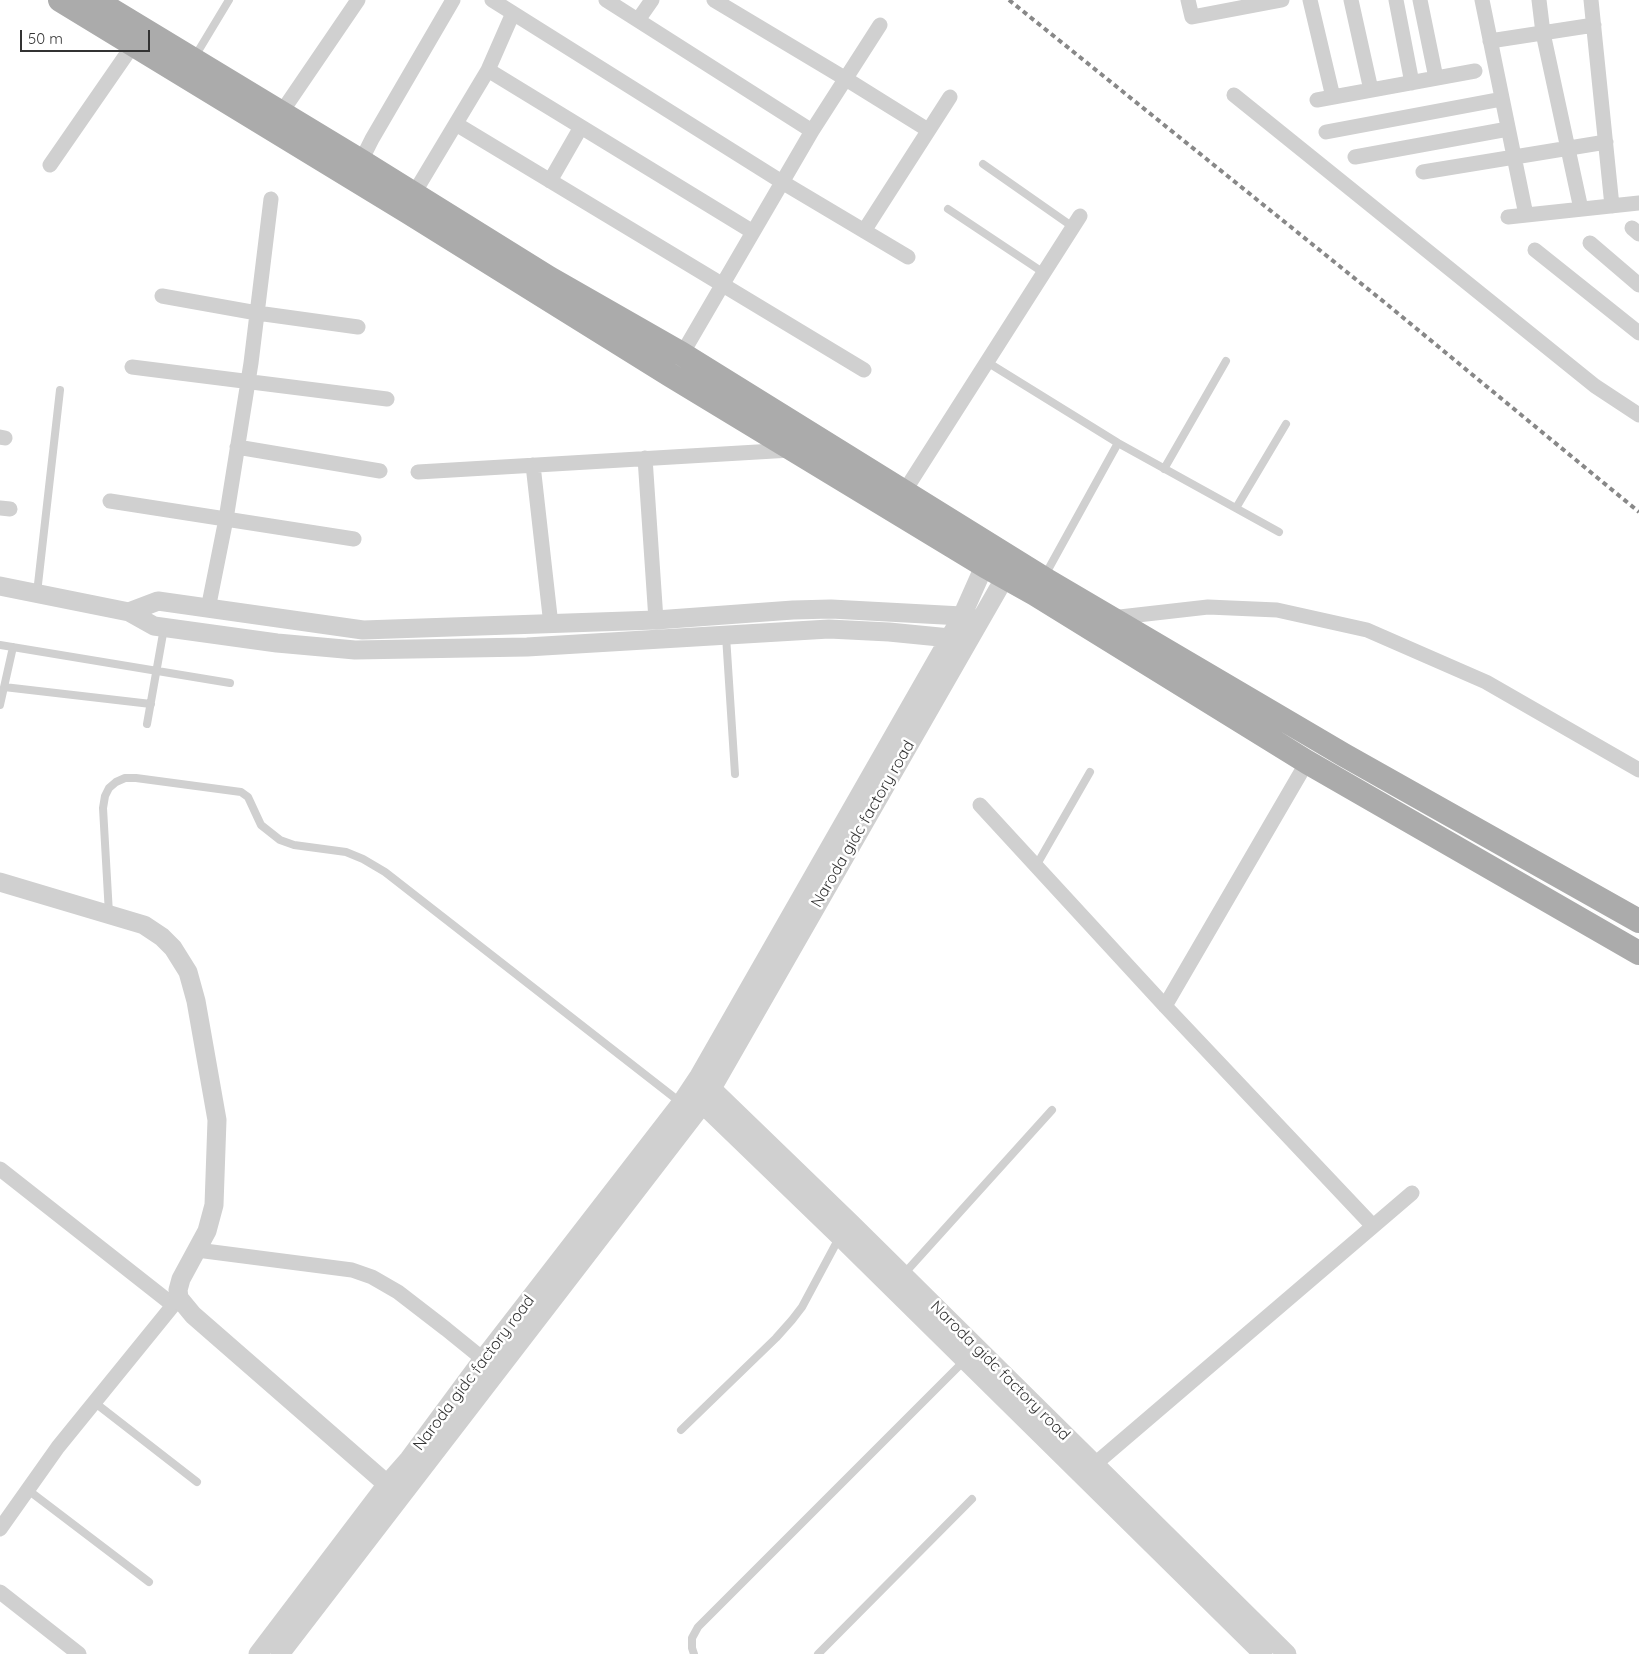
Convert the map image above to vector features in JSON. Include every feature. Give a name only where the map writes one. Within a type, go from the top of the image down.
[{"type":"main road","points":[[60,0],[408,212],[792,450],[989,556],[1039,586],[1307,762],[1639,953]]},
{"type":"main road","points":[[95,0],[193,58],[549,278],[682,354],[904,492],[989,556]]},
{"type":"main road","points":[[1039,586],[1111,618],[1344,756],[1639,921]]},
{"type":"street","points":[[281,113],[358,0]]},
{"type":"street","points":[[361,161],[453,0]]},
{"type":"street","points":[[492,0],[782,182],[908,257]]},
{"type":"street","points":[[606,0],[812,131]]},
{"type":"street","points":[[638,20],[652,0]]},
{"type":"street","points":[[714,0],[928,130]]},
{"type":"street","points":[[1188,0],[1192,17],[1276,1]]},
{"type":"street","points":[[1310,0],[1333,97]]},
{"type":"street","points":[[1351,0],[1371,90]]},
{"type":"street","points":[[1396,0],[1412,83]]},
{"type":"street","points":[[1420,0],[1436,78]]},
{"type":"street","points":[[1482,0],[1526,215]]},
{"type":"street","points":[[1539,0],[1543,33],[1581,209]]},
{"type":"street","points":[[1591,0],[1612,206]]},
{"type":"street","points":[[413,194],[488,70],[513,13]]},
{"type":"street","points":[[682,354],[812,131],[880,25]]},
{"type":"street","points":[[1490,41],[1594,25]]},
{"type":"street","points":[[50,165],[133,45]]},
{"type":"street","points":[[488,70],[753,232]]},
{"type":"street","points":[[1317,100],[1475,71]]},
{"type":"street","points":[[1234,95],[1595,386],[1639,415]]},
{"type":"street","points":[[864,231],[950,96]]},
{"type":"street","points":[[1326,132],[1502,99]]},
{"type":"street","points":[[456,124],[864,370]]},
{"type":"street","points":[[550,182],[581,126]]},
{"type":"street","points":[[1355,157],[1508,129]]},
{"type":"street","points":[[1423,172],[1606,142]]},
{"type":"street","points":[[208,609],[226,519],[248,381],[271,199]]},
{"type":"street","points":[[1508,217],[1639,203]]},
{"type":"street","points":[[904,492],[1077,222]]},
{"type":"street","points":[[1590,243],[1639,284]]},
{"type":"street","points":[[1536,250],[1639,333]]},
{"type":"street","points":[[162,296],[257,313],[358,327]]},
{"type":"street","points":[[132,366],[387,400]]},
{"type":"street","points":[[237,447],[380,471]]},
{"type":"street","points":[[418,472],[792,450]]},
{"type":"street","points":[[645,458],[656,620]]},
{"type":"street","points":[[533,465],[551,625]]},
{"type":"street","points":[[110,501],[354,539]]},
{"type":"street","name":"Naroda gidc factory road","points":[[971,618],[989,556]]},
{"type":"street","name":"Naroda gidc factory road","points":[[280,1654],[401,1497],[697,1092],[971,618],[1010,569]]},
{"type":"street","points":[[0,586],[129,612],[154,626],[164,628],[277,643],[355,650],[527,647],[828,629],[959,639]]},
{"type":"street","points":[[129,612],[158,601],[363,630],[551,625],[831,609],[971,618]]},
{"type":"street","points":[[1111,618],[1208,608],[1277,610],[1367,630],[1486,682],[1639,770]]},
{"type":"street","points":[[1165,1006],[1307,762]]},
{"type":"street","points":[[980,805],[1165,1006],[1373,1226]]},
{"type":"street","points":[[0,882],[144,925],[162,937],[173,948],[188,972],[196,1001],[217,1120],[214,1206],[207,1231],[181,1279],[176,1301],[58,1447],[0,1529]]},
{"type":"street","name":"Naroda gidc factory road","points":[[697,1092],[840,1237],[1263,1654]]},
{"type":"street","name":"Naroda gidc factory road","points":[[697,1092],[903,1275],[1287,1654]]},
{"type":"street","name":"Naroda gidc factory road","points":[[258,1654],[387,1484],[410,1459],[483,1359],[697,1092]]},
{"type":"street","points":[[0,1169],[176,1301],[401,1497]]},
{"type":"street","points":[[1095,1464],[1412,1193]]},
{"type":"street","points":[[197,1250],[352,1270],[372,1278],[412,1303],[483,1359]]},
{"type":"street","points":[[0,1592],[79,1654]]},
{"type":"lane","points":[[193,58],[229,0]]},
{"type":"lane","points":[[984,164],[1077,222]]},
{"type":"lane","points":[[948,209],[1044,273]]},
{"type":"lane","points":[[1164,468],[1226,361]]},
{"type":"lane","points":[[987,362],[1118,443],[1279,532]]},
{"type":"lane","points":[[38,593],[60,390]]},
{"type":"lane","points":[[1236,508],[1286,424]]},
{"type":"lane","points":[[1039,586],[1118,443]]},
{"type":"lane","points":[[147,724],[164,628]]},
{"type":"lane","points":[[726,634],[735,774]]},
{"type":"lane","points":[[0,645],[230,683]]},
{"type":"lane","points":[[0,705],[13,647]]},
{"type":"lane","points":[[4,687],[151,704]]},
{"type":"lane","points":[[1036,866],[1090,772]]},
{"type":"lane","points":[[109,914],[103,808],[104,796],[109,788],[125,778],[136,778],[241,792],[248,797],[261,825],[280,840],[294,845],[346,852],[363,859],[385,872],[697,1092]]},
{"type":"lane","points":[[903,1275],[1052,1110]]},
{"type":"lane","points":[[682,1430],[792,1320],[802,1306],[840,1237]]},
{"type":"lane","points":[[694,1654],[692,1638],[698,1627],[965,1360]]},
{"type":"lane","points":[[94,1402],[196,1482]]},
{"type":"lane","points":[[28,1490],[149,1582]]},
{"type":"lane","points":[[818,1654],[972,1500]]},
{"type":"railway","points":[[1009,0],[1389,306],[1639,512]]}]
